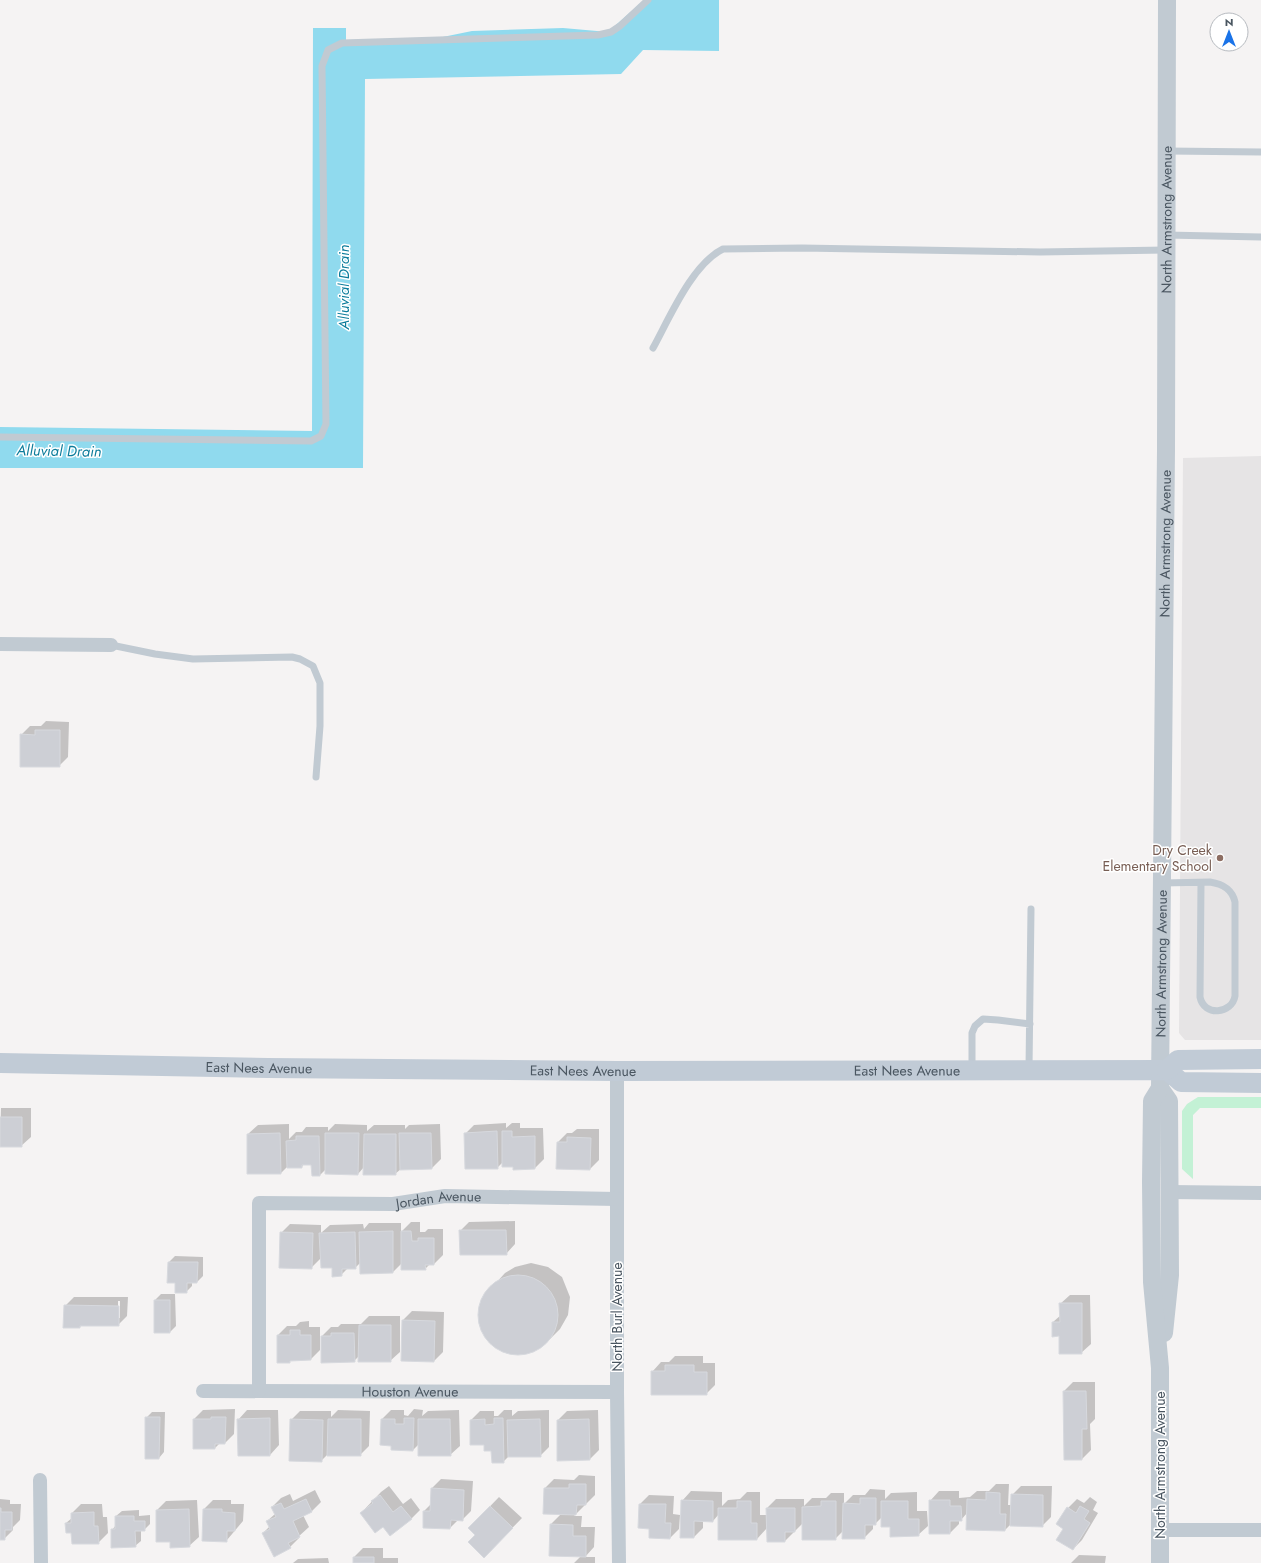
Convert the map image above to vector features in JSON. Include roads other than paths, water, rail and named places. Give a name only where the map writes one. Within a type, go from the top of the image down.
[{"type":"main road","points":[[1261,1059],[1178,1060],[1162,1076],[1181,1082],[1261,1083]]},
{"type":"main road","name":"East Nees Avenue","points":[[0,1063],[275,1068],[617,1071],[972,1069],[1162,1076]]},
{"type":"street","name":"North Armstrong Avenue","points":[[1160,1368],[1170,1275],[1169,1101],[1162,1076],[1167,0]]},
{"type":"street","points":[[0,644],[111,645]]},
{"type":"street","name":"North Burl Avenue","points":[[617,1071],[617,1392],[619,1563]]},
{"type":"street","name":"North Armstrong Avenue","points":[[1160,1563],[1160,1368],[1152,1282],[1151,1182],[1152,1101],[1162,1076]]},
{"type":"street","points":[[1169,1192],[1261,1192]]},
{"type":"street","name":"Jordan Avenue","points":[[259,1391],[259,1203],[393,1204],[445,1196],[617,1199]]},
{"type":"street","name":"Houston Avenue","points":[[203,1391],[617,1392]]},
{"type":"street","points":[[40,1480],[40,1563]]},
{"type":"street","points":[[1160,1530],[1261,1530]]},
{"type":"lane","points":[[0,437],[311,441],[321,436],[326,424],[322,66],[328,50],[342,43],[598,35],[611,32],[620,26],[648,0]]},
{"type":"lane","points":[[1166,151],[1261,152]]},
{"type":"lane","points":[[653,348],[681,296],[699,270],[712,256],[723,249],[824,248],[1040,252],[1166,242],[1261,237]]},
{"type":"lane","points":[[111,645],[168,656],[193,659],[292,657],[300,659],[313,666],[320,683],[320,726],[316,777]]},
{"type":"lane","points":[[1163,883],[1200,883],[1214,883],[1228,888],[1233,895],[1235,996],[1232,1003],[1224,1010],[1220,1011],[1209,1009],[1202,1004],[1200,997],[1200,883]]},
{"type":"lane","points":[[1029,1070],[1032,909]]},
{"type":"lane","points":[[972,1069],[972,1033],[975,1026],[983,1019],[1030,1024]]},
{"type":"water","name":"Alluvial Drain","points":[[644,0],[719,0],[719,51],[643,50],[621,74],[365,79],[363,468],[0,468],[0,427],[312,431],[313,28],[346,28],[346,40],[433,39],[472,31],[563,28],[608,32]]},
{"type":"place","name":"Dry Creek Elementary School","points":[[1220,858]]}]
